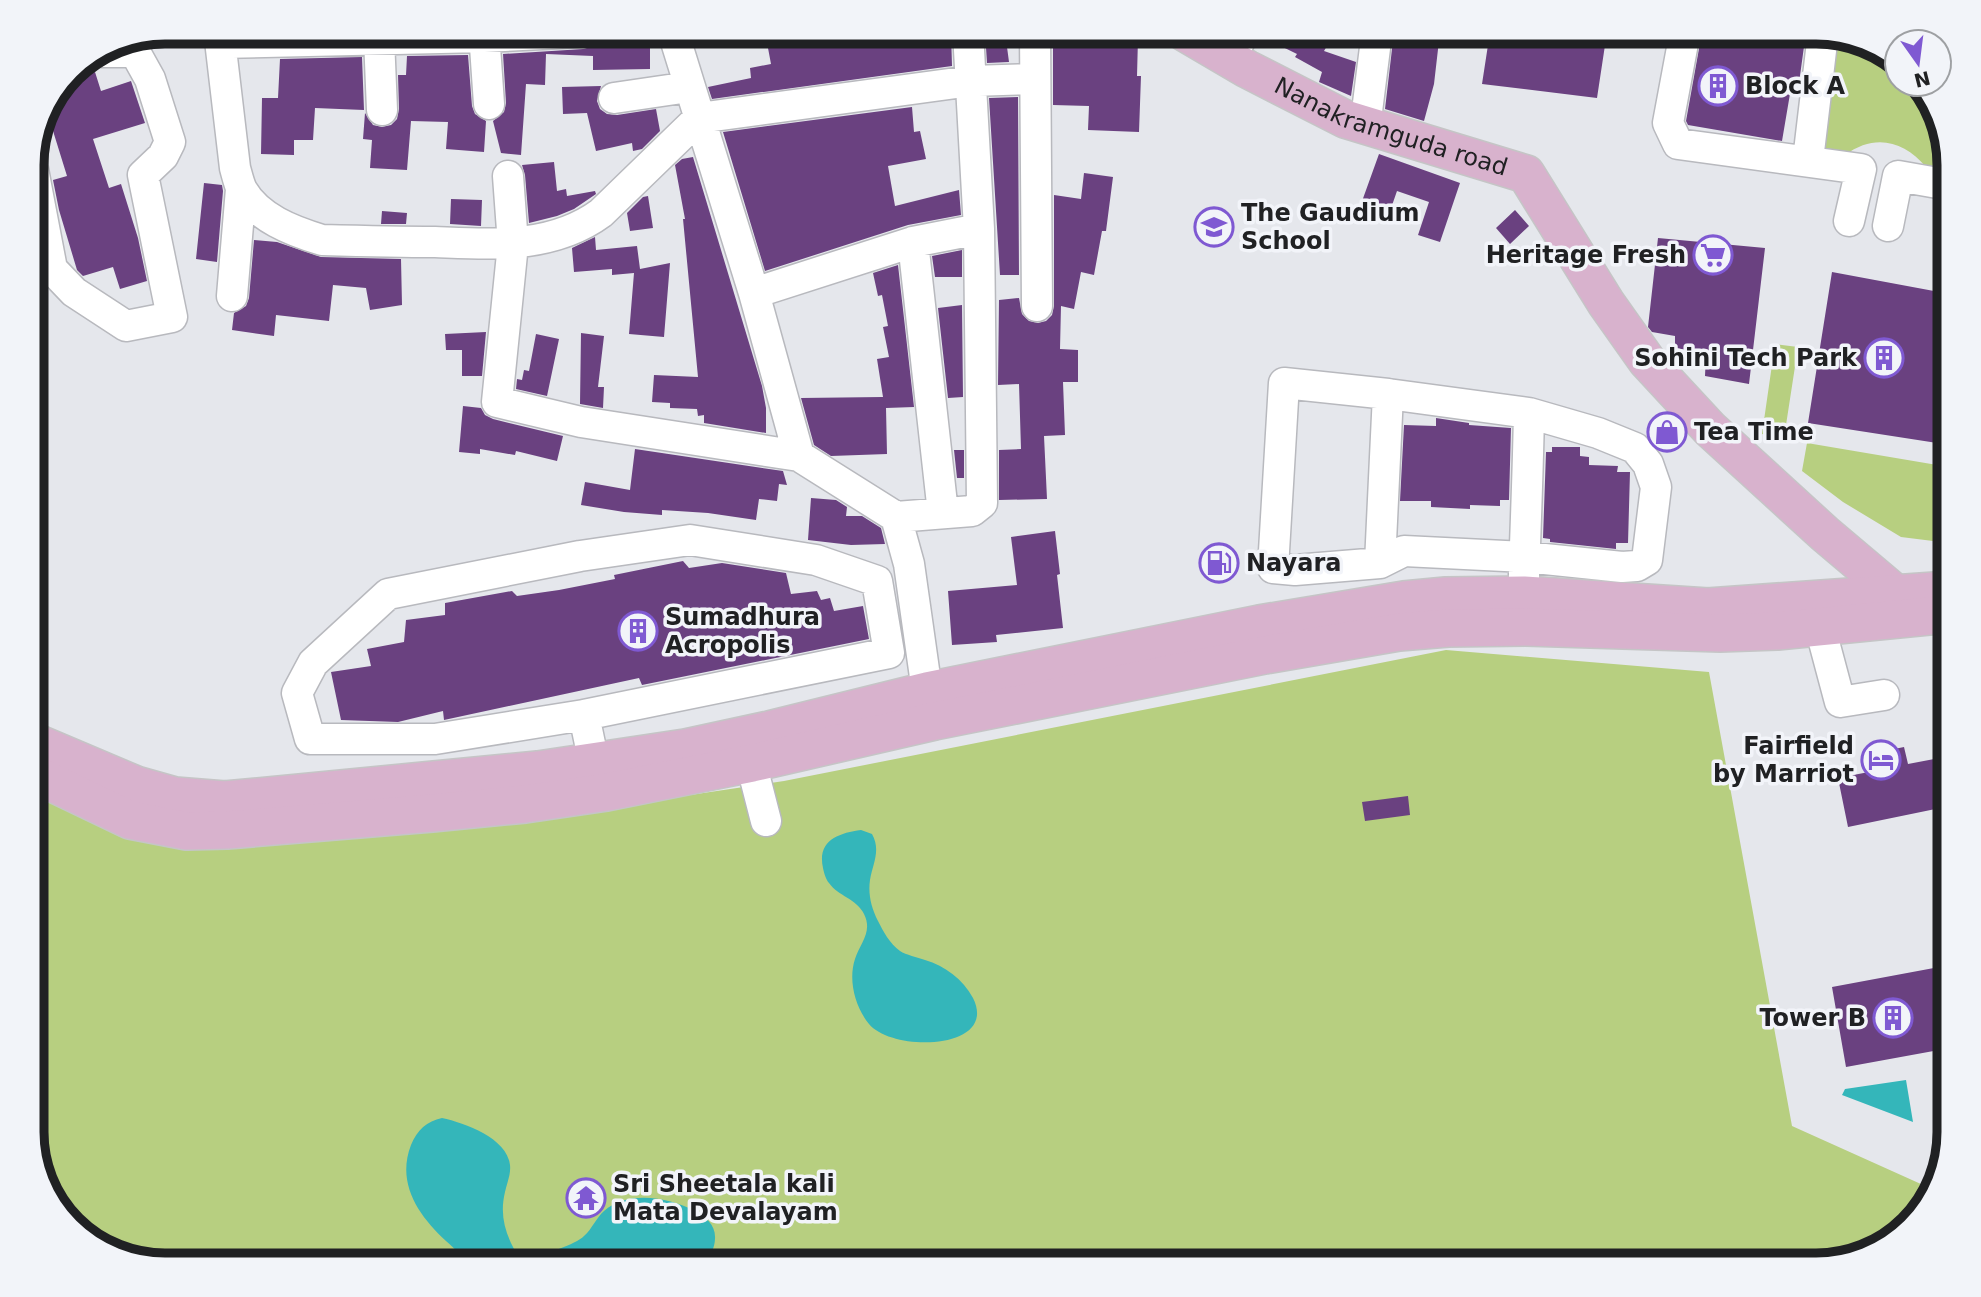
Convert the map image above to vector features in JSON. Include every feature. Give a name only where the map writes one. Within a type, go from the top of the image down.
[{"type":"main road","name":"Nanakramguda road","points":[[1237,45],[1247,69],[1366,127],[1526,174],[1606,303],[1647,360],[1710,429],[1825,534],[1898,607]]},
{"type":"main road","points":[[44,746],[136,785],[175,796],[212,799],[748,749],[936,721],[1251,658],[1399,632],[1526,627],[1720,633],[1820,627],[1937,594]]},
{"type":"main road","points":[[44,779],[130,820],[187,831],[432,813],[525,804],[607,792],[927,691],[1259,624],[1404,600],[1446,596],[1524,595],[1708,607],[1898,607],[1937,612]]},
{"type":"street","points":[[220,44],[235,168],[241,189],[232,296]]},
{"type":"street","points":[[363,44],[382,110]]},
{"type":"street","points":[[485,44],[489,104]]},
{"type":"street","points":[[676,44],[754,293],[799,456]]},
{"type":"street","points":[[508,176],[513,244],[497,402],[581,422],[799,456],[896,517],[972,511],[982,503],[979,229],[969,44]]},
{"type":"street","points":[[1035,44],[1037,306]]},
{"type":"street","points":[[1366,127],[1376,44]]},
{"type":"street","points":[[1683,44],[1668,123],[1678,145],[1808,160],[1937,183]]},
{"type":"street","points":[[1808,160],[1822,44]]},
{"type":"street","points":[[44,237],[52,269],[74,292],[126,326],[172,317],[144,175],[163,156],[170,142],[150,79],[135,52],[121,52]]},
{"type":"street","points":[[241,189],[254,205],[272,219],[295,232],[322,240],[513,244],[559,235],[592,220],[699,118],[971,81],[1035,79]]},
{"type":"street","points":[[614,98],[689,87]]},
{"type":"street","points":[[1849,221],[1861,169]]},
{"type":"street","points":[[1888,226],[1898,176]]},
{"type":"street","points":[[754,293],[913,242],[979,229]]},
{"type":"street","points":[[913,242],[943,513]]},
{"type":"street","points":[[1284,383],[1529,413],[1598,433],[1635,448],[1648,464],[1656,486],[1647,561],[1637,566],[1622,566],[1525,557],[1392,557],[1295,570],[1273,568],[1284,383]]},
{"type":"street","points":[[1388,394],[1392,557],[1404,600]]},
{"type":"street","points":[[1524,595],[1529,413]]},
{"type":"street","points":[[896,517],[909,564],[927,691]]},
{"type":"street","points":[[690,540],[816,560],[877,581],[889,653],[584,715],[435,739],[310,739],[297,693],[313,663],[388,594],[567,559],[690,540]]},
{"type":"street","points":[[1820,627],[1840,702],[1884,695]]},
{"type":"street","points":[[584,715],[594,763]]},
{"type":"street","points":[[748,749],[766,821]]},
{"type":"green space","points":[[1828,45],[1848,48],[1883,64],[1883,98],[1917,98],[1933,133],[1937,167],[1926,167],[1908,151],[1888,143],[1867,144],[1845,155],[1815,149]]},
{"type":"green space","points":[[1775,344],[1798,347],[1784,438],[1762,434]]},
{"type":"green space","points":[[1807,443],[1937,465],[1937,542],[1901,537],[1843,502],[1802,471]]},
{"type":"green space","points":[[1446,650],[1709,672],[1792,1126],[1925,1186],[1907,1212],[1883,1233],[1848,1249],[1816,1253],[165,1253],[133,1249],[98,1233],[79,1218],[60,1193],[50,1171],[44,1140],[44,791],[609,807],[784,781]]},
{"type":"water","points":[[861,830],[872,834],[875,840],[870,895],[876,916],[887,937],[902,952],[953,974],[973,998],[977,1015],[971,1028],[958,1037],[919,1042],[899,1039],[881,1033],[869,1024],[860,1010],[852,976],[855,959],[866,932],[866,920],[857,905],[828,882],[822,859],[823,851],[831,840],[845,833]]},
{"type":"water","points":[[1906,1080],[1913,1122],[1842,1095],[1845,1089]]},
{"type":"water","points":[[442,1118],[484,1133],[507,1155],[510,1172],[504,1200],[505,1228],[514,1249],[523,1253],[459,1253],[419,1210],[408,1186],[407,1159],[419,1131]]},
{"type":"water","points":[[636,1198],[661,1199],[685,1206],[706,1219],[715,1234],[711,1253],[649,1253],[640,1249],[621,1252],[545,1253],[580,1239],[613,1204]]},
{"type":"building","points":[[594,44],[650,44],[650,69],[593,70],[593,56],[546,54],[545,85],[526,84],[521,155],[501,153],[493,121],[504,112],[506,103],[503,54],[591,47]]},
{"type":"building","points":[[767,44],[951,44],[952,66],[712,99],[708,87],[751,78],[750,68],[771,64]]},
{"type":"building","points":[[986,44],[1007,44],[1009,62],[987,63]]},
{"type":"building","points":[[1053,44],[1138,44],[1137,76],[1141,76],[1139,132],[1088,130],[1089,106],[1053,105]]},
{"type":"building","points":[[1276,44],[1328,44],[1324,51],[1356,62],[1351,96],[1319,82],[1322,72],[1295,57],[1297,54]]},
{"type":"building","points":[[1393,44],[1439,44],[1434,84],[1424,121],[1385,109]]},
{"type":"building","points":[[1488,44],[1605,44],[1597,98],[1482,84]]},
{"type":"building","name":"Block A","points":[[1700,44],[1804,44],[1799,83],[1792,82],[1782,141],[1688,125],[1686,121]]},
{"type":"building","points":[[468,55],[472,106],[475,114],[486,121],[484,152],[446,149],[448,122],[411,121],[407,170],[370,168],[372,140],[363,139],[365,113],[373,125],[382,127],[391,125],[397,119],[398,75],[406,75],[407,56]]},
{"type":"building","points":[[362,57],[364,110],[315,108],[313,140],[294,140],[294,155],[261,154],[262,98],[278,98],[280,59]]},
{"type":"building","points":[[95,72],[101,91],[131,81],[145,123],[93,139],[109,188],[121,184],[138,238],[147,281],[120,289],[113,267],[83,276],[77,270],[53,180],[67,176],[51,125],[69,91],[84,76]]},
{"type":"building","points":[[601,86],[597,101],[600,109],[607,114],[656,109],[660,131],[642,149],[633,151],[632,143],[596,151],[587,113],[563,114],[562,87]]},
{"type":"building","points":[[1018,97],[1019,275],[1000,275],[989,98]]},
{"type":"building","points":[[912,107],[914,132],[920,131],[926,159],[888,166],[895,206],[959,190],[961,215],[908,225],[765,271],[723,132]]},
{"type":"building","points":[[1379,154],[1460,183],[1440,242],[1418,235],[1429,202],[1397,191],[1389,214],[1361,204]]},
{"type":"building","points":[[693,157],[762,386],[766,408],[766,433],[704,423],[704,415],[698,416],[697,409],[670,408],[670,403],[652,402],[654,375],[698,377],[685,219],[675,165],[682,159]]},
{"type":"building","points":[[554,162],[557,191],[566,189],[567,196],[595,191],[596,194],[574,209],[529,223],[522,165]]},
{"type":"building","points":[[1084,173],[1113,177],[1106,231],[1102,231],[1094,275],[1081,272],[1074,309],[1061,306],[1060,349],[1078,350],[1078,382],[1063,382],[1065,435],[1044,436],[1047,499],[999,500],[999,450],[1021,449],[1019,384],[998,385],[999,300],[1019,298],[1022,314],[1029,321],[1046,321],[1052,315],[1054,195],[1081,199]]},
{"type":"building","points":[[204,183],[222,185],[223,191],[217,262],[196,259]]},
{"type":"building","points":[[648,196],[653,228],[630,231],[627,213],[643,197]]},
{"type":"building","points":[[451,199],[482,200],[481,226],[450,224]]},
{"type":"building","points":[[1515,210],[1529,226],[1510,244],[1496,228]]},
{"type":"building","points":[[382,211],[407,213],[406,224],[381,224]]},
{"type":"building","points":[[595,237],[596,250],[637,246],[640,269],[670,263],[664,337],[629,334],[634,273],[612,275],[612,269],[574,272],[572,248]]},
{"type":"building","points":[[1658,238],[1765,248],[1749,384],[1705,376],[1706,353],[1675,348],[1675,336],[1652,332],[1648,327]]},
{"type":"building","points":[[254,240],[277,242],[321,257],[401,259],[402,305],[370,310],[366,288],[333,285],[329,321],[276,315],[274,336],[232,330],[234,313],[246,306],[249,298]]},
{"type":"building","points":[[962,250],[962,277],[935,277],[932,256]]},
{"type":"building","points":[[898,265],[914,407],[886,408],[887,454],[831,456],[814,445],[801,398],[883,397],[877,359],[889,357],[883,327],[888,326],[882,295],[878,296],[873,273]]},
{"type":"building","name":"Sohini Tech Park","points":[[1832,272],[1937,292],[1937,443],[1808,423]]},
{"type":"building","points":[[962,305],[963,397],[948,398],[938,308]]},
{"type":"building","points":[[486,332],[482,376],[462,376],[462,350],[446,350],[445,334]]},
{"type":"building","points":[[581,333],[604,336],[598,387],[604,387],[603,408],[580,404]]},
{"type":"building","points":[[536,334],[559,339],[547,396],[516,389],[517,379],[522,380],[524,370],[529,371]]},
{"type":"building","points":[[463,406],[481,408],[485,415],[493,419],[563,436],[557,461],[516,451],[515,455],[480,449],[480,454],[459,452]]},
{"type":"building","points":[[1436,418],[1469,425],[1511,428],[1509,500],[1500,500],[1500,506],[1470,505],[1470,509],[1431,507],[1431,501],[1400,501],[1404,425],[1436,426]]},
{"type":"building","points":[[1552,447],[1580,447],[1580,456],[1589,457],[1589,465],[1618,466],[1617,472],[1630,472],[1628,543],[1616,543],[1616,549],[1550,542],[1550,539],[1543,538],[1546,452],[1552,452]]},
{"type":"building","points":[[635,449],[783,471],[787,485],[779,484],[777,501],[759,499],[756,520],[662,510],[662,515],[624,512],[581,505],[585,482],[630,490]]},
{"type":"building","points":[[954,450],[964,450],[964,478],[957,478]]},
{"type":"building","points":[[811,498],[836,500],[847,507],[846,516],[862,516],[881,528],[885,544],[851,545],[808,540]]},
{"type":"building","points":[[1055,531],[1063,628],[996,635],[997,642],[952,645],[948,591],[1017,585],[1011,537]]},
{"type":"building","name":"Sumadhura Acropolis","points":[[683,561],[689,568],[722,563],[786,573],[791,594],[817,591],[821,600],[830,598],[834,611],[863,606],[869,639],[642,685],[639,678],[444,720],[443,711],[398,722],[341,720],[331,672],[371,666],[367,649],[404,642],[406,620],[445,615],[445,603],[512,591],[517,596],[559,590]]},
{"type":"building","points":[[1904,747],[1908,764],[1937,758],[1937,809],[1848,827],[1838,778],[1879,770],[1875,753]]},
{"type":"building","points":[[1408,796],[1410,815],[1365,821],[1362,802]]},
{"type":"building","name":"Tower B","points":[[1937,967],[1937,1050],[1846,1067],[1832,987]]},
{"type":"place","name":"Block A","points":[[1718,86]]},
{"type":"place","name":"The Gaudium School","points":[[1214,227]]},
{"type":"place","name":"Heritage Fresh","points":[[1713,255]]},
{"type":"place","name":"Sohini Tech Park","points":[[1884,358]]},
{"type":"place","name":"Tea Time","points":[[1667,432]]},
{"type":"place","name":"Nayara","points":[[1219,563]]},
{"type":"place","name":"Sumadhura Acropolis","points":[[638,631]]},
{"type":"place","name":"Fairfield by Marriot","points":[[1881,760]]},
{"type":"place","name":"Tower B","points":[[1893,1018]]},
{"type":"place","name":"Sri Sheetala kali Mata Devalayam","points":[[586,1198]]}]
